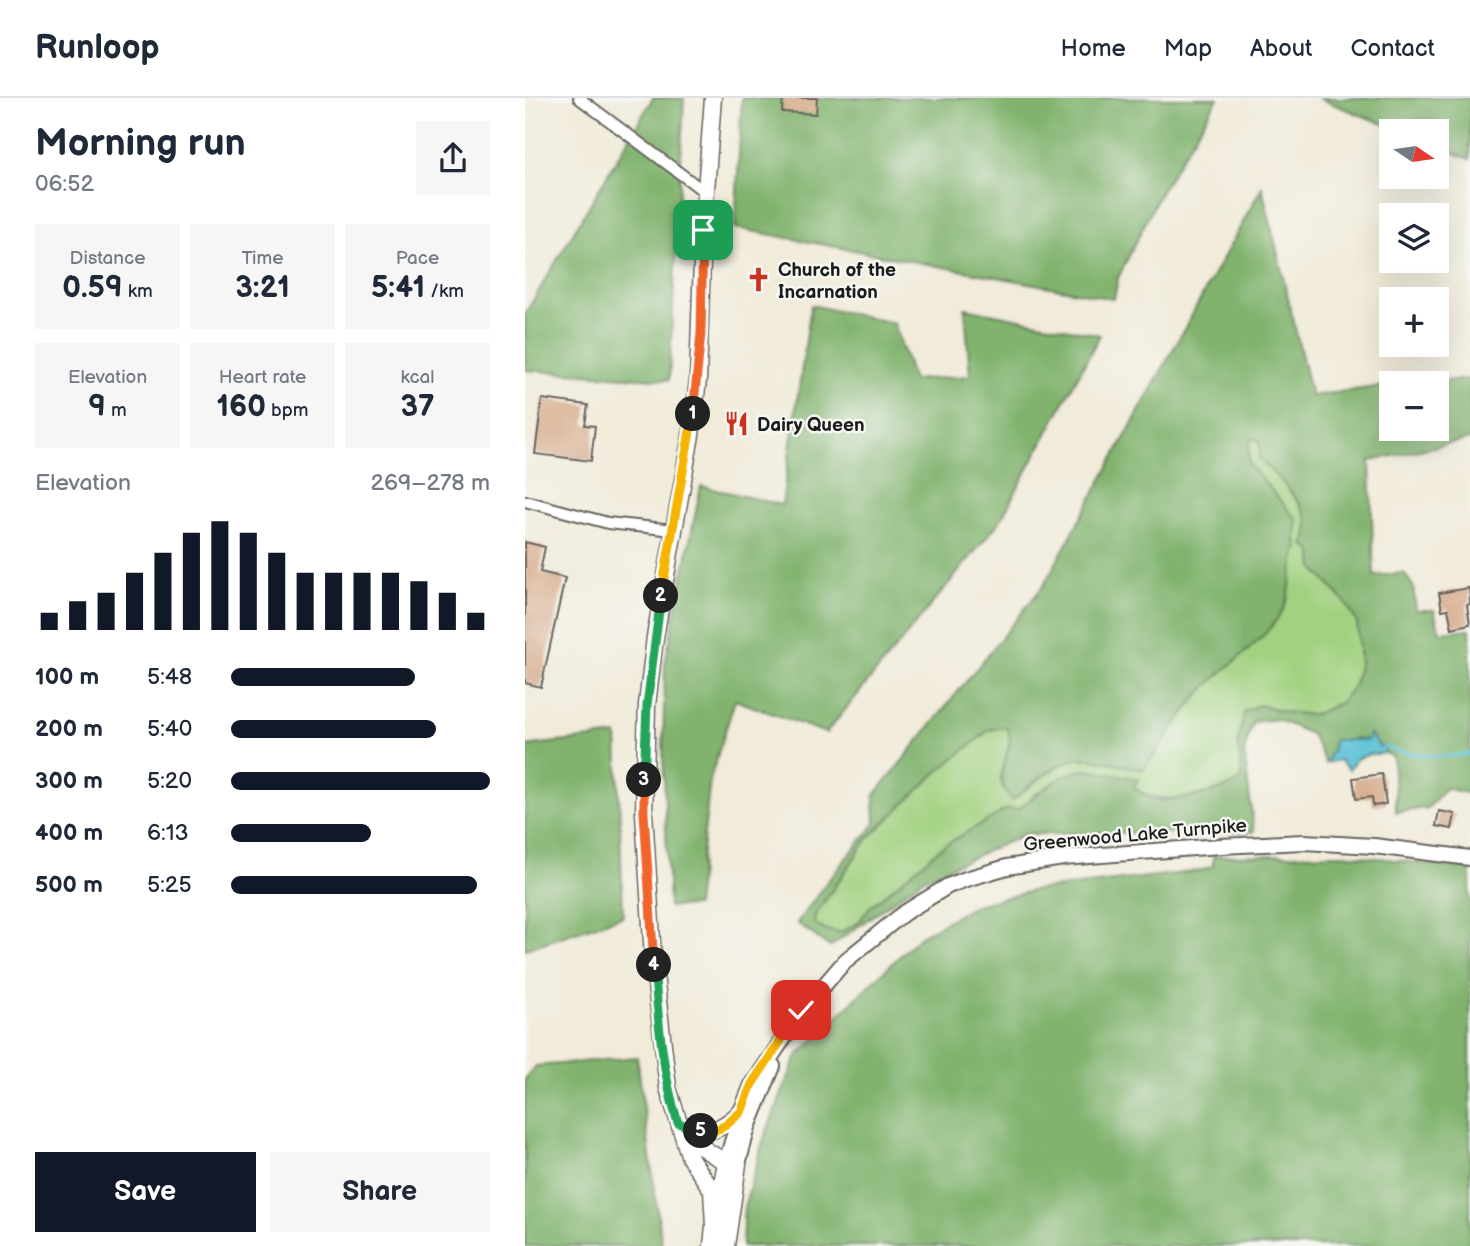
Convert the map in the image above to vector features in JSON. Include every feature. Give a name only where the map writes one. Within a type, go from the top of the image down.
[{"type":"main road","points":[[713,98],[705,192],[698,380],[691,435],[659,610],[649,691],[644,813],[656,986],[668,1088],[690,1158],[712,1190],[714,1227]]},
{"type":"main road","name":"Greenwood Lake Turnpike","points":[[712,1246],[741,1112],[752,1084],[818,990],[845,961],[883,928],[929,896],[985,873],[1031,862],[1063,858],[1277,843],[1374,846],[1470,858]]},
{"type":"main road","name":"Greenwood Lake Turnpike","points":[[726,1246],[732,1163],[784,1038]]},
{"type":"main road","points":[[678,1123],[712,1132],[726,1125],[741,1112]]},
{"type":"main road","points":[[678,1123],[700,1147],[732,1163]]},
{"type":"street","points":[[579,98],[705,192]]},
{"type":"street","points":[[525,501],[608,523],[674,530]]},
{"type":"green space","points":[[653,98],[684,98],[669,380],[525,370],[525,314]]},
{"type":"green space","points":[[742,98],[1218,98],[1160,193],[1118,278],[1114,299],[735,228]]},
{"type":"green space","points":[[1318,98],[1470,98],[1470,159],[1449,151],[1449,119],[1379,119],[1379,122]]},
{"type":"green space","points":[[1262,187],[1311,396],[1379,387],[1379,441],[1449,441],[1449,381],[1470,379],[1470,439],[1370,461],[1374,576],[1404,573],[1413,586],[1416,610],[1434,610],[1440,632],[1470,629],[1470,794],[1445,788],[1428,808],[1396,812],[1393,757],[1385,753],[1384,747],[1380,747],[1370,734],[1367,740],[1355,738],[1333,748],[1326,763],[1311,734],[1277,719],[1253,722],[1244,751],[1254,832],[1026,834],[923,879],[830,947],[797,923],[875,824],[874,796],[1044,585]],"holes":[[[1252,439],[1260,442],[1259,459],[1287,487],[1303,509],[1308,533],[1304,545],[1313,552],[1314,568],[1345,602],[1357,622],[1360,662],[1354,685],[1340,703],[1313,715],[1258,705],[1244,712],[1238,742],[1242,779],[1212,792],[1186,798],[1153,799],[1134,787],[1138,779],[1091,770],[1076,771],[1050,785],[1019,809],[1007,809],[943,846],[870,907],[859,922],[840,933],[815,924],[814,916],[867,839],[935,774],[989,730],[1007,727],[1009,743],[1001,780],[1012,801],[1048,772],[1072,760],[1098,760],[1143,770],[1201,692],[1264,635],[1285,606],[1298,546],[1297,520],[1249,464],[1249,443]]]},
{"type":"green space","points":[[811,305],[894,323],[913,380],[970,376],[965,308],[1100,335],[1000,521],[826,733],[735,700],[710,779],[696,906],[669,907],[663,753],[665,663],[701,486],[782,505]]},
{"type":"green space","points":[[1252,439],[1260,442],[1289,491],[1308,516],[1307,541],[1313,552],[1314,568],[1345,602],[1357,622],[1360,662],[1354,685],[1340,703],[1313,715],[1258,705],[1238,742],[1242,779],[1235,785],[1196,796],[1170,799],[1157,798],[1133,787],[1138,780],[1037,793],[1019,809],[943,846],[870,907],[859,922],[840,933],[815,924],[814,917],[867,840],[935,774],[989,730],[1007,727],[1011,736],[1001,779],[1012,800],[1049,772],[1072,760],[1098,760],[1143,770],[1193,701],[1264,635],[1281,613],[1288,598],[1298,546],[1297,520],[1249,464],[1249,443]]},
{"type":"green space","points":[[617,735],[623,916],[525,949],[525,746]]},
{"type":"green space","points":[[1344,854],[1470,869],[1470,1246],[742,1246],[744,1207],[763,1141],[797,1056],[920,936],[976,905],[1035,890],[1200,871],[1213,866],[1213,856]]},
{"type":"green space","points":[[637,1057],[662,1246],[525,1246],[525,1079],[536,1066]]},
{"type":"water","points":[[1369,734],[1380,747],[1384,747],[1385,753],[1356,759],[1349,770],[1339,760],[1326,763],[1333,748],[1333,740],[1367,740]]},
{"type":"building","points":[[783,98],[817,98],[816,114],[782,112]]},
{"type":"building","points":[[542,399],[588,405],[585,425],[595,426],[591,461],[535,454]]},
{"type":"building","points":[[525,542],[545,547],[540,572],[565,578],[541,687],[525,683]]},
{"type":"building","points":[[1469,588],[1470,604],[1467,605],[1470,624],[1452,628],[1448,609],[1442,610],[1439,593]]},
{"type":"building","points":[[1382,774],[1386,804],[1373,806],[1372,797],[1356,799],[1353,778]]},
{"type":"building","points":[[1439,811],[1455,814],[1452,829],[1436,826]]},
{"type":"waterway","points":[[1384,747],[1426,756],[1470,754]]},
{"type":"place","name":"Church of the Incarnation","points":[[758,280]]},
{"type":"place","name":"Dairy Queen","points":[[737,424]]},
{"type":"route","points":[[703,230],[698,380],[691,435],[655,637],[647,705],[645,759],[644,813],[656,986],[668,1088],[678,1123],[712,1132],[726,1125],[741,1112],[752,1084],[801,1010]]}]
